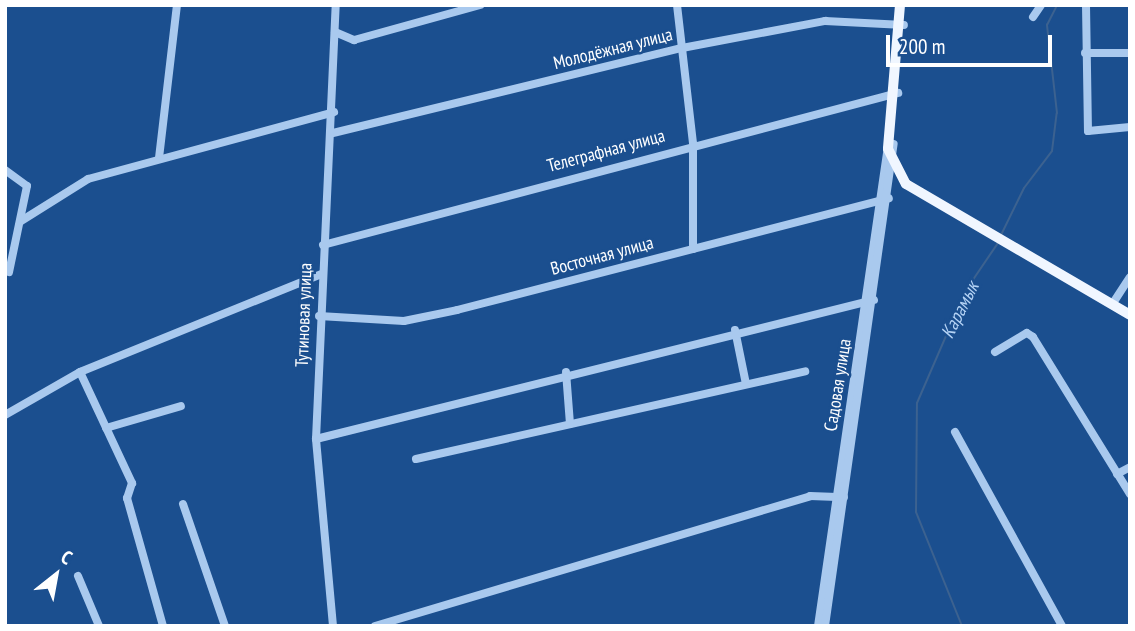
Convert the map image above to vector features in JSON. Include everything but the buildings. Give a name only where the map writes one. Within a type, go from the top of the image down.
[{"type":"main road","points":[[900,5],[892,151],[910,179],[985,228],[1130,315]]},
{"type":"main road","points":[[901,24],[905,5]]},
{"type":"main road","points":[[1012,244],[1130,309]]},
{"type":"street","points":[[159,158],[177,5]]},
{"type":"street","name":"Тутиновая улица","points":[[333,626],[316,439],[321,274],[334,112],[336,5]]},
{"type":"street","points":[[335,33],[354,40],[480,5]]},
{"type":"street","points":[[677,5],[693,144],[693,249]]},
{"type":"street","points":[[1032,17],[1041,5]]},
{"type":"street","points":[[1086,5],[1087,131],[1130,127]]},
{"type":"street","name":"Молодёжная улица","points":[[333,133],[682,48],[825,21],[901,24]]},
{"type":"street","points":[[1085,52],[1130,53]]},
{"type":"street","name":"Телеграфная улица","points":[[323,245],[693,144],[896,93]]},
{"type":"street","points":[[21,221],[88,179],[334,112]]},
{"type":"street","name":"Садовая улица","points":[[818,626],[871,300],[892,151]]},
{"type":"street","points":[[5,170],[27,186],[9,272]]},
{"type":"street","name":"Восточная улица","points":[[319,316],[404,321],[886,199]]},
{"type":"street","points":[[5,415],[80,372],[321,274]]},
{"type":"street","points":[[1115,300],[1130,277]]},
{"type":"street","points":[[316,439],[566,372],[871,300]]},
{"type":"street","points":[[735,330],[746,384]]},
{"type":"street","points":[[995,352],[1027,333],[1130,494]]},
{"type":"street","points":[[416,459],[804,371]]},
{"type":"street","points":[[80,372],[132,483],[127,498],[163,626]]},
{"type":"street","points":[[566,372],[570,424]]},
{"type":"street","points":[[106,428],[181,406]]},
{"type":"street","points":[[955,432],[1062,626]]},
{"type":"street","points":[[1117,474],[1130,467]]},
{"type":"street","points":[[375,626],[810,496],[840,497]]},
{"type":"street","name":"Садовая улица","points":[[825,626],[840,497]]},
{"type":"street","points":[[183,503],[225,626]]},
{"type":"street","points":[[78,576],[99,626]]},
{"type":"waterway","name":"Карамык","points":[[1001,235],[1024,188],[1052,151],[1057,113],[1047,25],[1057,5]]},
{"type":"waterway","name":"Карамык","points":[[962,626],[916,512],[917,403],[966,290],[998,243]]}]
